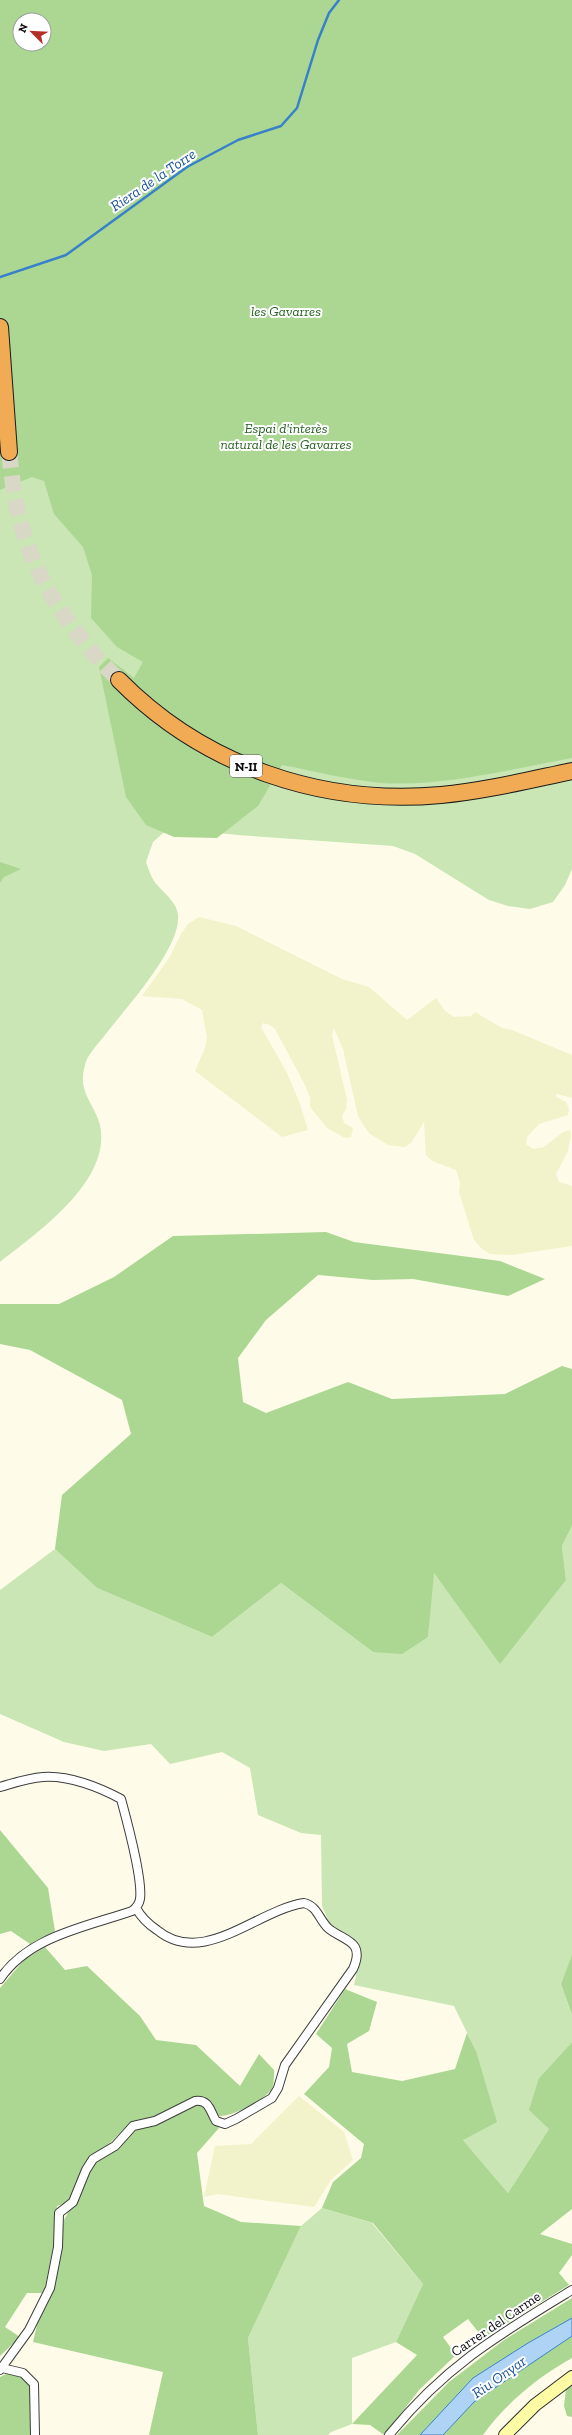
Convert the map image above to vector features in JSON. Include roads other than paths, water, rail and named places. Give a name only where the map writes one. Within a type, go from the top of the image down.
[{"type":"highway","points":[[0,327],[9,452]]},
{"type":"highway","name":"N-II","points":[[119,680],[161,717],[218,753],[268,775],[326,790],[372,796],[441,795],[572,771]]},
{"type":"main road","points":[[505,2435],[535,2404],[572,2377]]},
{"type":"street","points":[[0,1787],[35,1778],[54,1777],[82,1784],[121,1799],[139,1883],[140,1900],[136,1908],[42,1942],[19,1958],[0,1978]]},
{"type":"street","points":[[35,2435],[34,2384],[22,2373],[1,2369],[29,2330],[49,2291],[58,2247],[59,2214],[72,2202],[86,2170],[93,2159],[115,2146],[133,2126],[155,2121],[195,2101],[201,2100],[206,2103],[216,2121],[225,2124],[236,2120],[272,2098],[278,2088],[285,2065],[353,1969],[357,1957],[352,1942],[328,1928],[313,1908],[304,1903],[288,1907],[210,1940],[196,1943],[178,1942],[165,1938],[144,1919],[136,1908]]},
{"type":"street","name":"Carrer del Carme","points":[[389,2435],[416,2404],[458,2363],[506,2330],[572,2290]]},
{"type":"water","name":"Riu Onyar","points":[[572,2318],[572,2336],[474,2402],[443,2435],[420,2435],[473,2378],[528,2343]]},
{"type":"waterway","name":"Riera de la Torre","points":[[0,277],[66,255],[187,167],[238,140],[281,126],[297,108],[318,40],[329,13],[339,0]]},
{"type":"tunnel","points":[[9,452],[19,515],[28,546],[47,589],[87,646],[119,680]]},
{"type":"park label","name":"les Gavarres","points":[[286,311]]},
{"type":"park label","name":"Espai d'interès natural de les Gavarres","points":[[286,436]]}]
